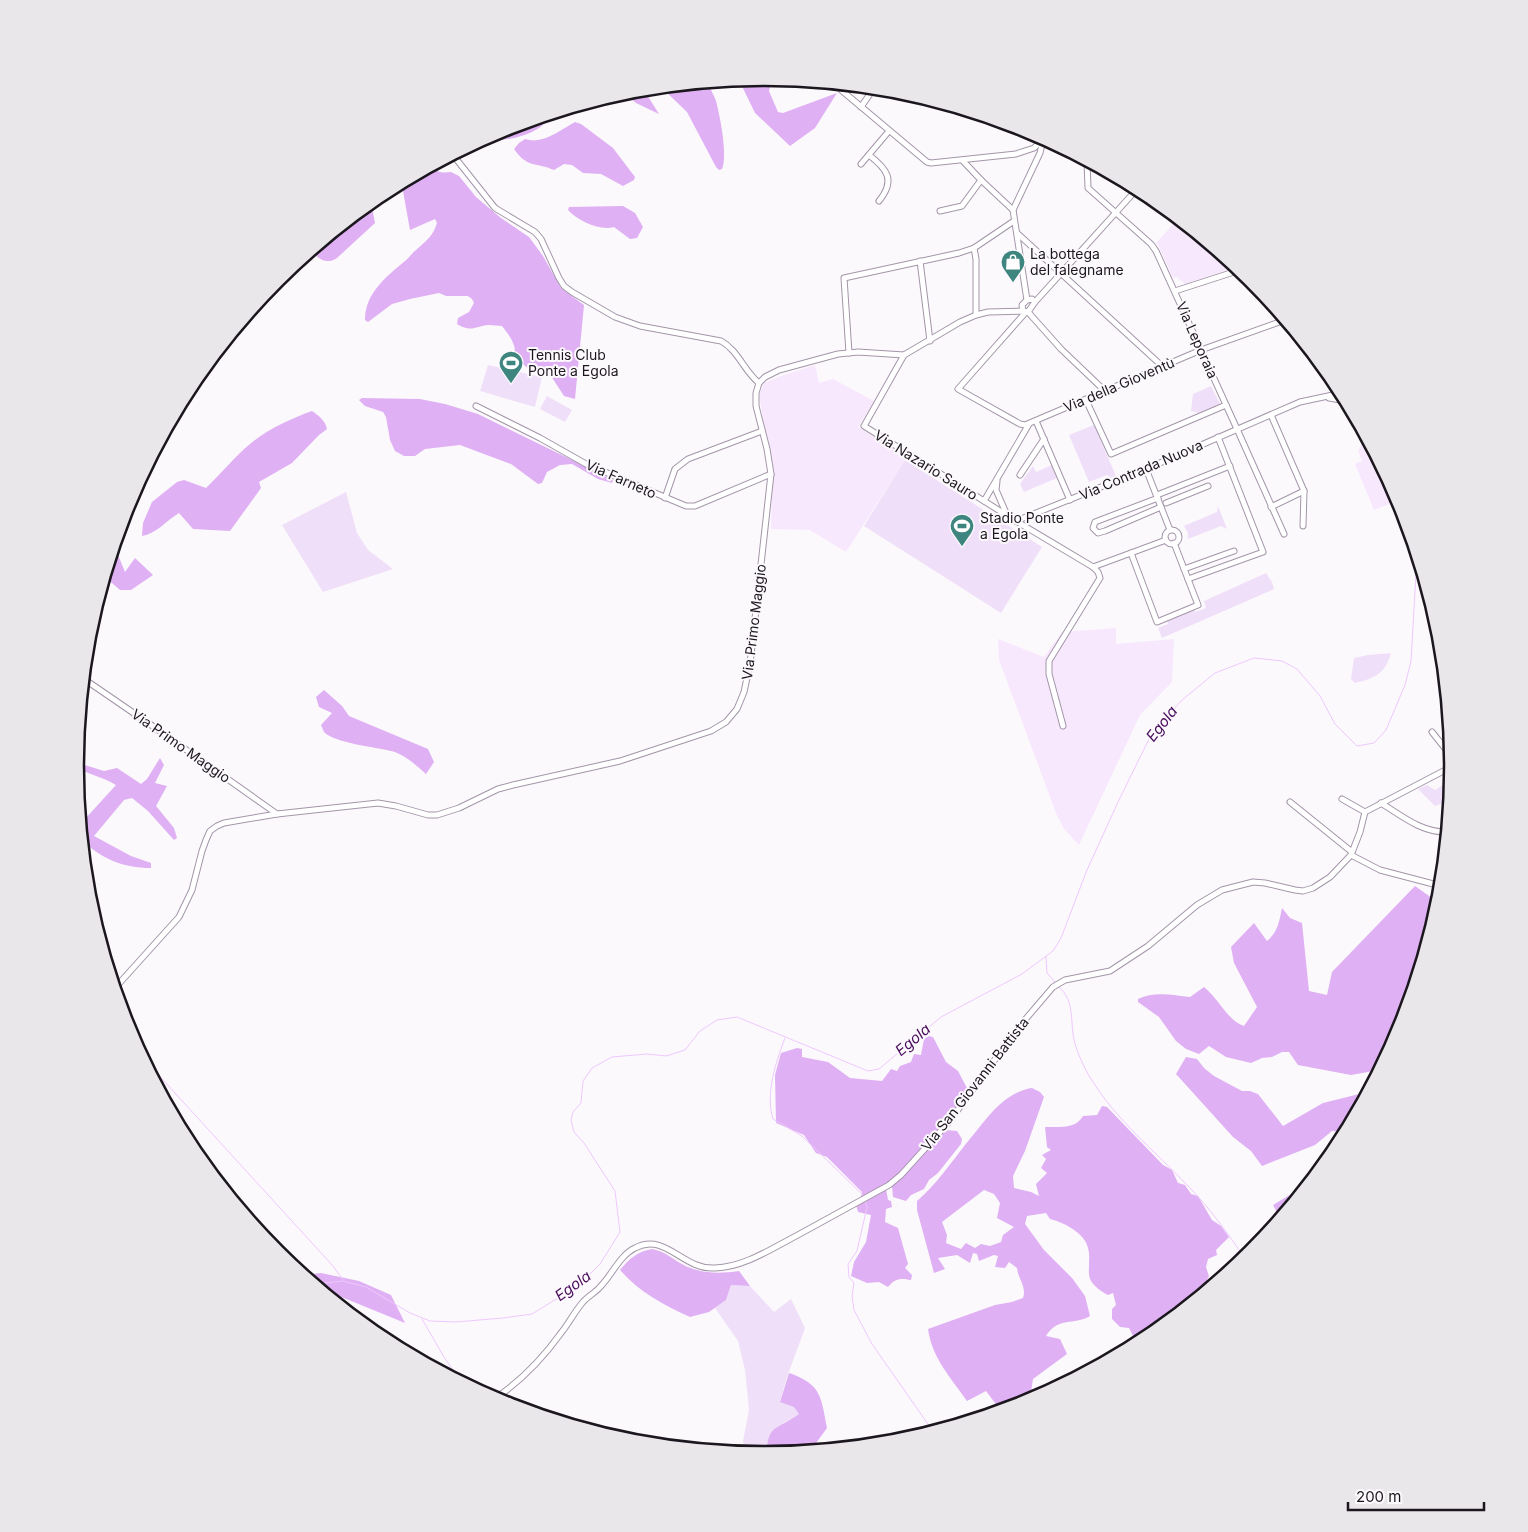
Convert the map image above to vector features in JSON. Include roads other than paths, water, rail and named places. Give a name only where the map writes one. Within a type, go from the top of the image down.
[{"type":"street","points":[[842,91],[927,162],[963,161],[1016,154],[1034,148],[1038,144]]},
{"type":"street","points":[[861,107],[869,95]]},
{"type":"street","points":[[861,164],[889,131]]},
{"type":"street","points":[[1029,424],[1020,424],[958,389],[1032,301],[1013,210],[1040,153],[1040,145]]},
{"type":"street","points":[[869,155],[883,166],[887,173],[886,190],[879,201]]},
{"type":"street","points":[[457,159],[495,208],[535,232],[541,239],[559,278],[572,292],[615,317],[640,326],[670,330],[721,341],[731,348],[747,371],[759,383],[770,374],[779,370],[827,357],[849,353],[872,352],[904,355],[960,322],[976,315],[988,312],[1025,311]]},
{"type":"street","points":[[963,161],[1013,210]]},
{"type":"street","name":"Via Leporaia","points":[[1087,168],[1088,188],[1151,244],[1156,251],[1284,534]]},
{"type":"street","points":[[940,211],[962,206],[981,180]]},
{"type":"street","points":[[1105,391],[1061,349],[1025,311],[1022,305],[1032,301],[1048,289],[1132,194]]},
{"type":"street","points":[[849,353],[844,278],[974,248],[1014,221]]},
{"type":"street","points":[[1017,233],[1162,366]]},
{"type":"street","points":[[974,248],[976,259],[976,315]]},
{"type":"street","points":[[920,261],[930,341]]},
{"type":"street","points":[[1175,291],[1232,273]]},
{"type":"street","name":"Via della Gioventù","points":[[1029,424],[1201,350],[1279,322]]},
{"type":"street","name":"Via Nazario Sauro","points":[[904,355],[864,426],[1007,516],[1093,567]]},
{"type":"street","name":"Via Primo Maggio","points":[[119,983],[179,917],[192,890],[202,851],[210,831],[224,823],[277,814],[378,803],[428,815],[440,815],[513,784],[620,761],[711,731],[723,725],[737,709],[747,678],[765,532],[770,466],[755,398],[759,383]]},
{"type":"street","points":[[1237,429],[1300,402],[1334,395]]},
{"type":"street","points":[[1321,398],[1337,400]]},
{"type":"street","points":[[1086,400],[1111,454],[1226,405]]},
{"type":"street","name":"Via Farneto","points":[[476,406],[540,438],[586,464],[686,506],[695,506],[770,474]]},
{"type":"street","points":[[1271,414],[1304,492],[1303,526]]},
{"type":"street","points":[[1036,421],[1070,500]]},
{"type":"street","points":[[984,501],[1029,424]]},
{"type":"street","name":"Via Contrada Nuova","points":[[1016,521],[1146,469],[1237,429]]},
{"type":"street","points":[[665,498],[675,469],[688,459],[762,431]]},
{"type":"street","points":[[1188,580],[1263,552],[1218,437]]},
{"type":"street","points":[[1020,475],[1044,440]]},
{"type":"street","points":[[1208,486],[1105,531],[1098,533],[1093,528],[1095,522],[1230,466]]},
{"type":"street","points":[[1146,469],[1157,496],[1164,505],[1170,530]]},
{"type":"street","name":"Via Nazario Sauro","points":[[997,479],[996,490],[1007,516]]},
{"type":"street","points":[[1186,483],[1191,493]]},
{"type":"street","points":[[1271,507],[1304,492]]},
{"type":"street","points":[[1166,540],[1165,535],[1170,530]]},
{"type":"street","points":[[1170,530],[1175,531],[1179,536],[1174,543]]},
{"type":"street","points":[[1166,540],[1169,543],[1174,543]]},
{"type":"street","points":[[1063,726],[1049,674],[1049,661],[1100,578],[1098,572],[1093,567],[1166,540]]},
{"type":"street","points":[[1131,553],[1157,622],[1198,605],[1174,543]]},
{"type":"street","points":[[1184,569],[1234,551]]},
{"type":"street","points":[[1215,558],[1219,568]]},
{"type":"street","name":"Via Primo Maggio","points":[[89,683],[277,814]]},
{"type":"street","points":[[1432,732],[1444,746]]},
{"type":"street","points":[[1351,854],[1360,832],[1365,812],[1444,771]]},
{"type":"street","points":[[1342,799],[1365,812]]},
{"type":"street","points":[[1290,802],[1351,854],[1380,870],[1433,884]]},
{"type":"street","points":[[1381,803],[1422,828],[1441,832]]},
{"type":"street","name":"Via San Giovanni Battista","points":[[503,1393],[510,1389],[538,1361],[557,1339],[584,1301],[600,1288],[626,1254],[636,1247],[653,1243],[667,1248],[685,1261],[700,1267],[716,1268],[738,1264],[771,1249],[865,1198],[894,1181],[920,1155],[971,1094],[1018,1028],[1054,986],[1066,980],[1110,971],[1148,946],[1197,905],[1222,890],[1253,882],[1295,890],[1313,888],[1330,876],[1351,854]]},
{"type":"waterway","name":"Egola","points":[[322,1283],[343,1281],[366,1287],[410,1313],[430,1321],[456,1322],[532,1314],[579,1285],[600,1264],[620,1232],[615,1191],[584,1143],[574,1132],[571,1120],[573,1112],[581,1103],[583,1081],[592,1068],[612,1057],[647,1054],[666,1056],[685,1050],[700,1031],[717,1020],[737,1017],[868,1071],[879,1069],[941,1017],[1022,974],[1053,951],[1061,938],[1087,870],[1152,733],[1182,700],[1215,673],[1254,658],[1282,661],[1297,669],[1320,696],[1335,724],[1357,746],[1374,743],[1386,730],[1405,685],[1411,661],[1416,574]]},
{"type":"waterway","points":[[1046,957],[1047,973],[1055,982]]},
{"type":"waterway","points":[[1059,987],[1070,1005],[1074,1040],[1079,1055],[1088,1075],[1101,1094],[1136,1135],[1204,1203],[1240,1251]]},
{"type":"waterway","points":[[785,1038],[775,1067],[771,1088],[770,1099],[773,1119],[802,1136],[864,1196]]},
{"type":"waterway","points":[[158,1074],[333,1266],[343,1280]]},
{"type":"waterway","points":[[865,1200],[867,1207],[857,1251],[848,1264],[849,1277],[854,1283],[852,1296],[854,1310],[872,1344],[929,1426]]},
{"type":"waterway","points":[[422,1319],[453,1371]]},
{"type":"place","name":"La bottega del falegname","points":[[1013,283]]},
{"type":"place","name":"Tennis Club Ponte a Egola","points":[[511,384]]},
{"type":"place","name":"Stadio Ponte a Egola","points":[[962,547]]}]
